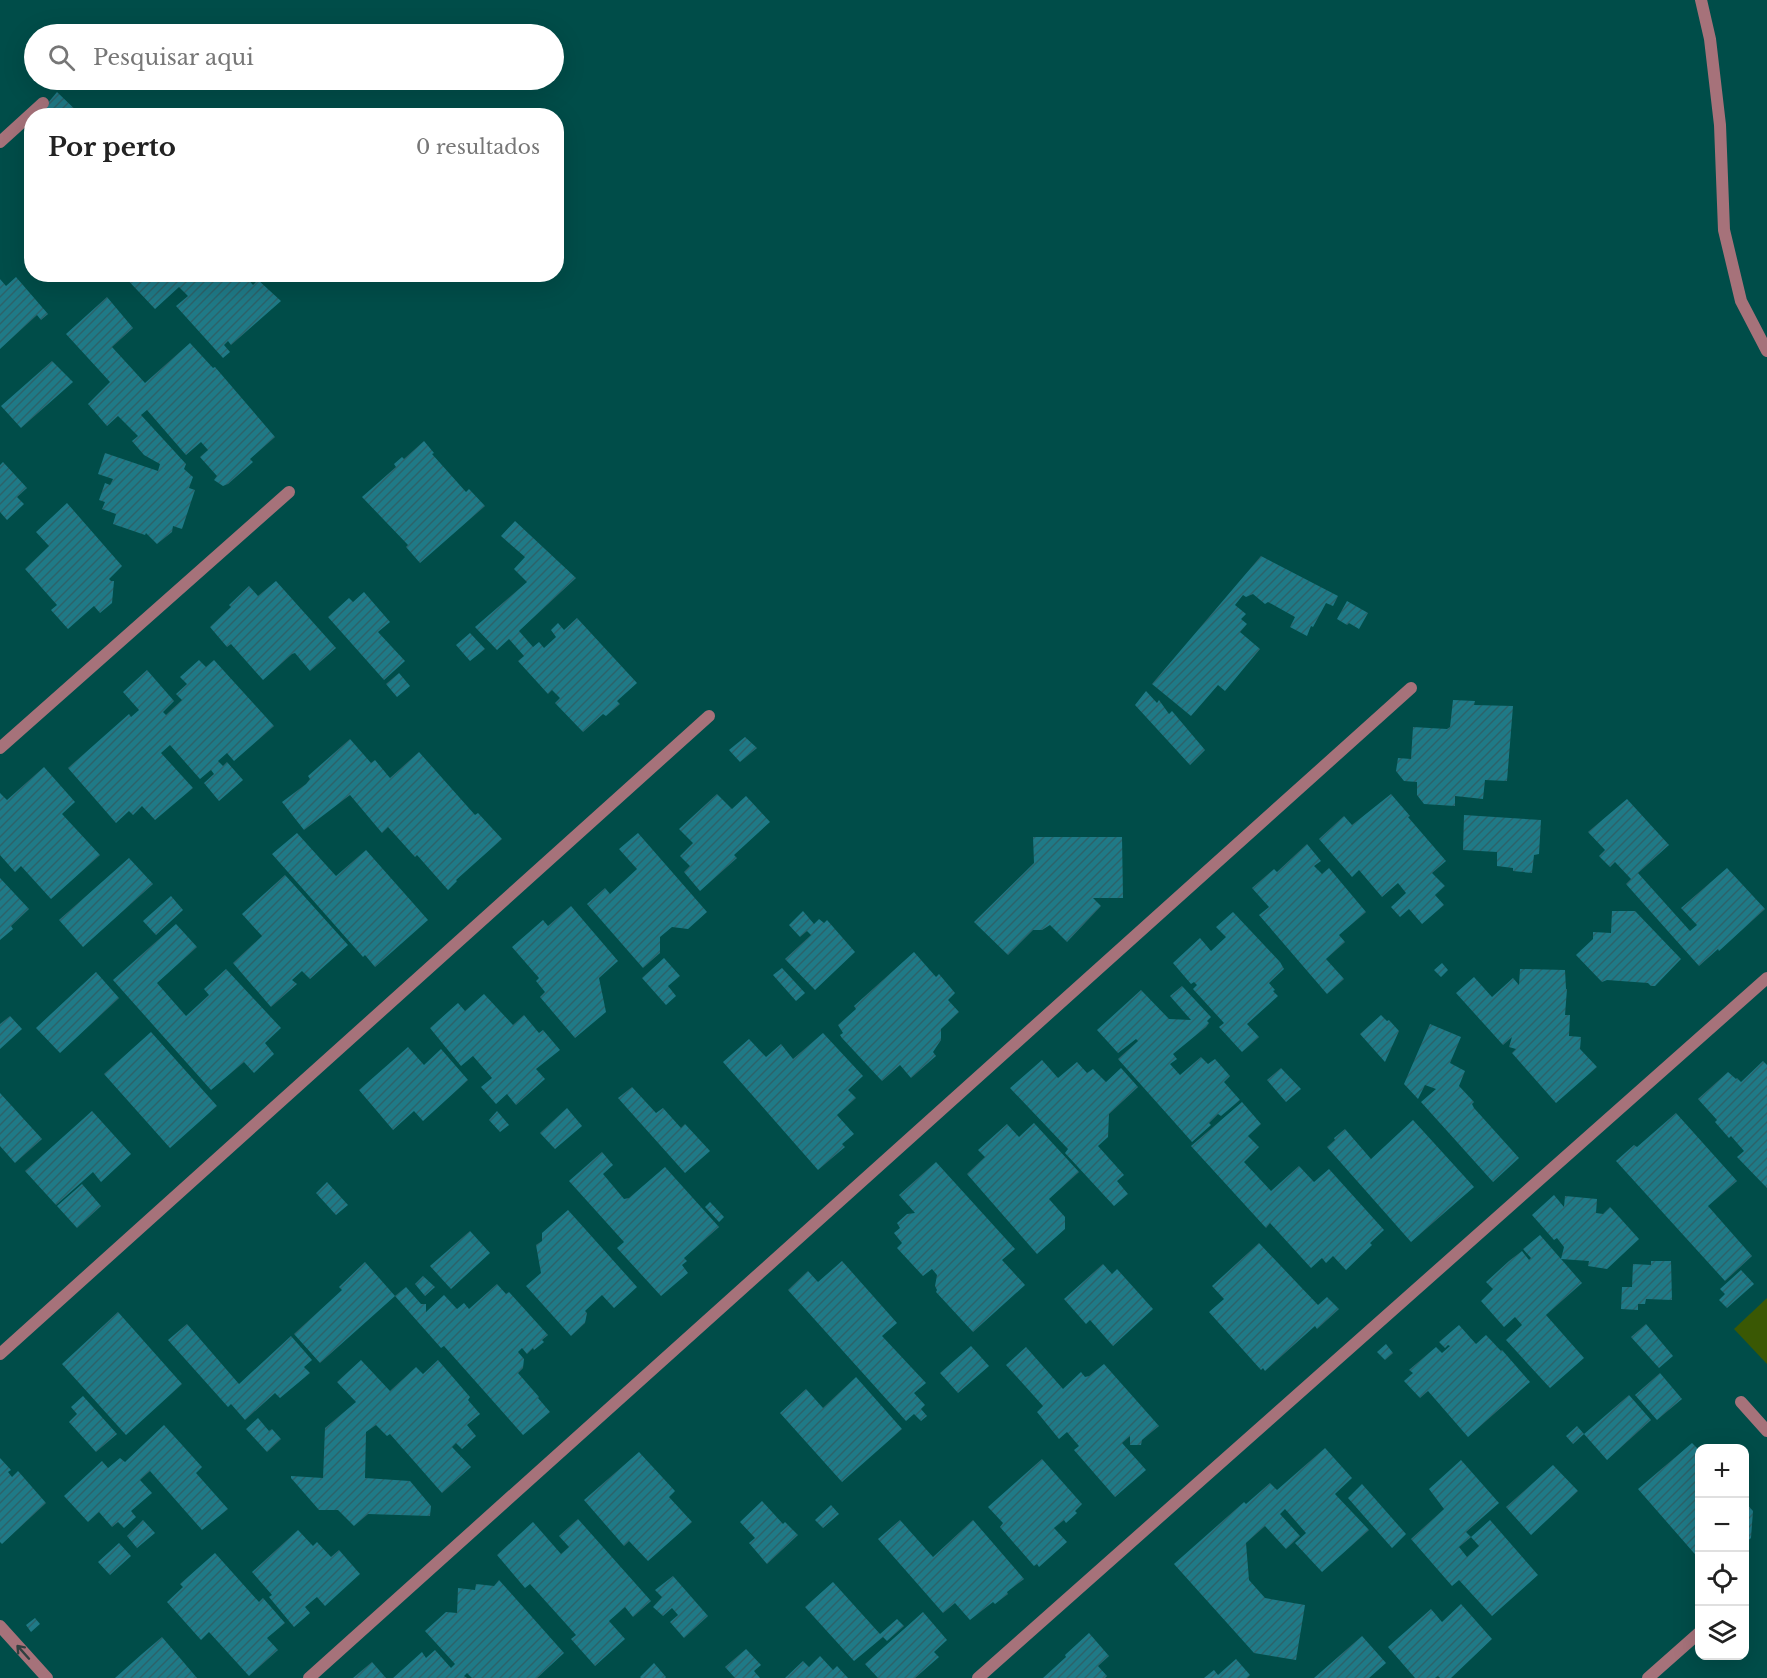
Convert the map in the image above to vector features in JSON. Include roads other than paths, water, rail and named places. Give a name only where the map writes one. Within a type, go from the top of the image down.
[{"type":"street","points":[[1701,0],[1710,39],[1720,125],[1724,230],[1741,301],[1767,351]]},
{"type":"street","points":[[37,108],[43,103]]},
{"type":"street","points":[[0,142],[24,120]]},
{"type":"street","points":[[0,748],[290,492]]},
{"type":"street","points":[[309,1678],[1411,688]]},
{"type":"street","points":[[0,1354],[709,716]]},
{"type":"street","points":[[978,1678],[1767,978]]},
{"type":"street","points":[[1741,1402],[1767,1431]]},
{"type":"street","points":[[0,1626],[46,1678]]},
{"type":"street","points":[[1648,1678],[1695,1636]]}]
